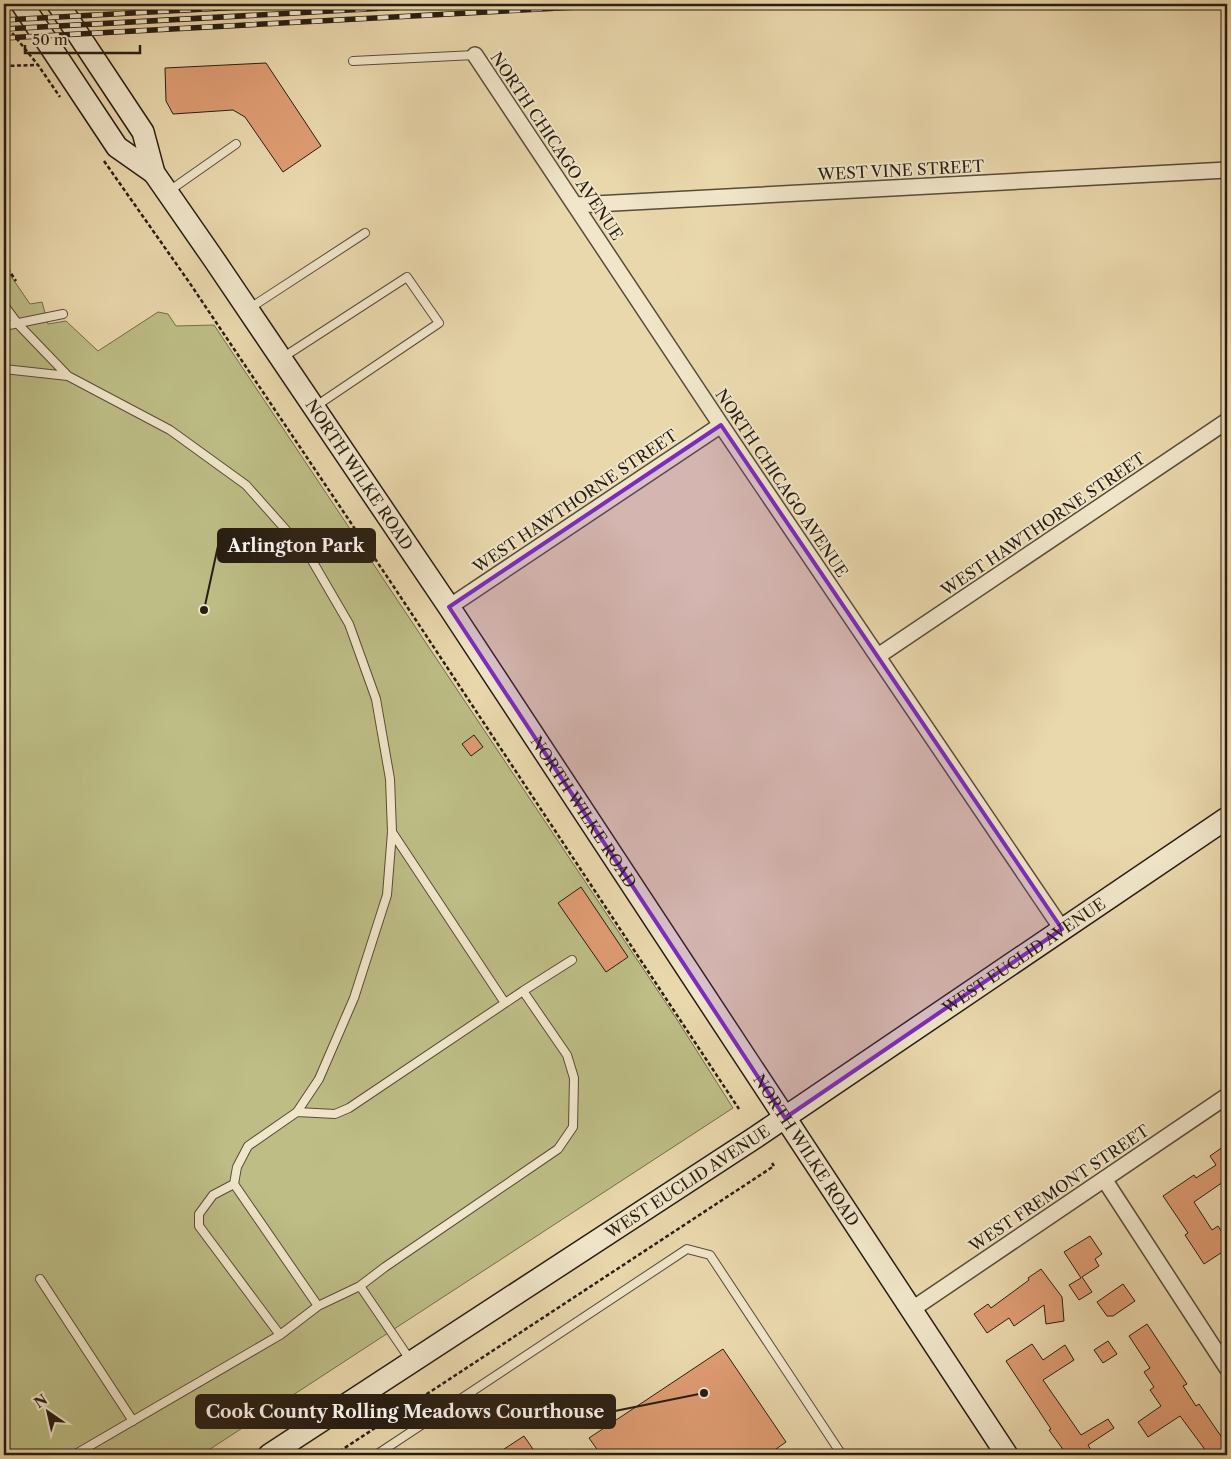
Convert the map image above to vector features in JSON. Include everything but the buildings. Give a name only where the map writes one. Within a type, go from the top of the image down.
[{"type":"main road","name":"NORTH WILKE ROAD","points":[[22,4],[117,147],[154,173]]},
{"type":"main road","name":"NORTH WILKE ROAD","points":[[58,4],[143,132],[154,173],[248,309],[448,607],[1006,1455]]},
{"type":"main road","name":"WEST EUCLID AVENUE","points":[[268,1455],[412,1363],[785,1118],[1227,818]]},
{"type":"street","name":"NORTH CHICAGO AVENUE","points":[[476,55],[721,425],[1062,929]]},
{"type":"street","name":"WEST VINE STREET","points":[[576,205],[1227,170]]},
{"type":"street","name":"WEST HAWTHORNE STREET","points":[[878,656],[1227,421]]},
{"type":"street","name":"WEST HAWTHORNE STREET","points":[[448,607],[721,425]]},
{"type":"street","name":"WEST FREMONT STREET","points":[[911,1310],[1227,1096]]},
{"type":"street","points":[[1104,1179],[1227,1368]]},
{"type":"lane","points":[[353,61],[476,55]]},
{"type":"lane","points":[[167,192],[236,144]]},
{"type":"lane","points":[[248,309],[365,233]]},
{"type":"lane","points":[[281,359],[407,277],[439,323],[314,407]]},
{"type":"lane","points":[[4,305],[18,324],[68,376],[170,430],[246,484],[310,557],[349,624],[376,699],[390,778],[392,832],[387,895],[354,998],[318,1079],[297,1112],[248,1146],[237,1167],[234,1184],[318,1306]]},
{"type":"lane","points":[[4,326],[63,314]]},
{"type":"lane","points":[[4,370],[68,376]]},
{"type":"lane","points":[[392,832],[505,1003]]},
{"type":"lane","points":[[297,1112],[335,1114],[349,1108],[572,960]]},
{"type":"lane","points":[[74,1455],[280,1335],[318,1306],[360,1286],[558,1149],[573,1128],[574,1078],[567,1055],[523,991]]},
{"type":"lane","points":[[234,1184],[213,1195],[198,1214],[200,1226],[280,1335]]},
{"type":"lane","points":[[376,1455],[687,1249],[710,1255],[842,1455]]},
{"type":"lane","points":[[40,1279],[133,1421]]},
{"type":"lane","points":[[360,1286],[412,1363]]},
{"type":"path","points":[[4,23],[38,65],[61,98]]},
{"type":"path","points":[[4,66],[38,65]]},
{"type":"path","points":[[100,155],[189,282],[396,590],[739,1109]]},
{"type":"path","points":[[4,262],[16,281]]},
{"type":"path","points":[[334,1455],[774,1166],[772,1163]]},
{"type":"highlighted area","points":[[721,425],[1062,929],[785,1118],[449,607]]},
{"type":"green space","points":[[4,266],[30,304],[42,302],[48,324],[66,321],[98,351],[158,312],[168,314],[176,326],[214,325],[676,1018],[733,1108],[201,1455],[4,1455]]},
{"type":"railway","points":[[4,20],[295,4]]},
{"type":"railway","points":[[4,29],[458,4]]},
{"type":"railway","points":[[4,38],[634,4]]},
{"type":"place","name":"Arlington Park","points":[[204,610]]},
{"type":"place","name":"Cook County Rolling Meadows Courthouse","points":[[704,1393]]}]
